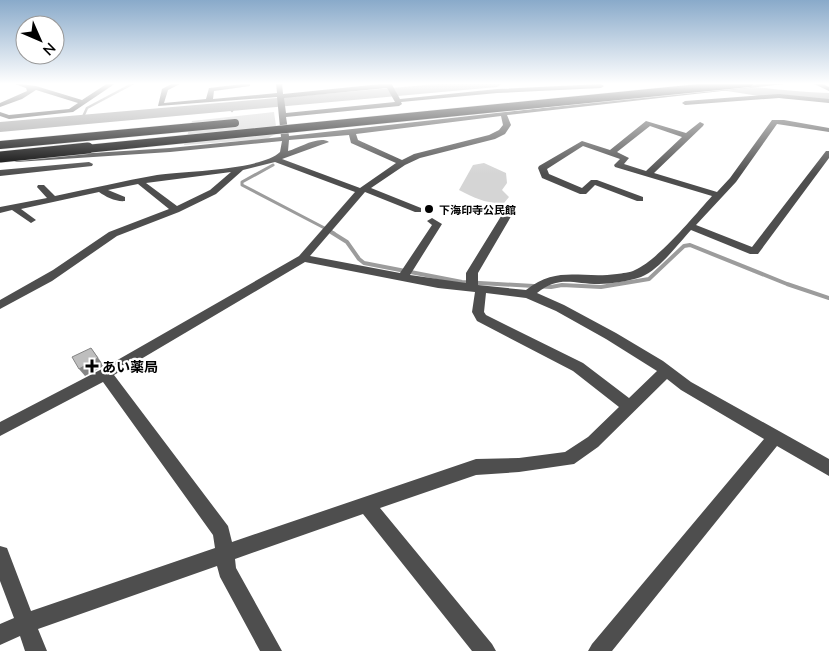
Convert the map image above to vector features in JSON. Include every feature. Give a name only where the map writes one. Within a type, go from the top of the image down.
[{"type":"highway","points":[[0,151],[392,113]]},
{"type":"highway","points":[[0,160],[134,151],[441,113]]},
{"type":"highway","points":[[270,121],[329,116],[345,118]]},
{"type":"highway","points":[[0,144],[242,123]]},
{"type":"street","points":[[0,114],[9,117],[46,113]]},
{"type":"street","points":[[279,157],[286,146],[282,113]]},
{"type":"street","points":[[0,210],[138,181],[240,168],[300,150],[311,143],[508,113]]},
{"type":"street","points":[[0,429],[105,374],[303,258],[362,190],[402,163],[420,155],[496,136],[507,125],[503,114]]},
{"type":"street","points":[[528,294],[543,282],[561,277],[600,280],[638,274],[659,258],[733,180],[775,122],[829,130]]},
{"type":"street","points":[[611,153],[649,123],[688,136]]},
{"type":"street","points":[[648,174],[700,124]]},
{"type":"street","points":[[0,160],[124,153],[286,138],[353,137],[402,163]]},
{"type":"street","points":[[640,199],[594,182],[583,192],[545,176],[542,168],[582,143],[624,158],[618,165],[718,195]]},
{"type":"street","points":[[0,173],[116,161],[124,153]]},
{"type":"street","points":[[691,226],[754,252],[829,153]]},
{"type":"street","points":[[279,157],[418,210]]},
{"type":"street","points":[[0,305],[63,269],[111,235],[176,210],[216,190],[240,168]]},
{"type":"street","points":[[138,181],[176,210]]},
{"type":"street","points":[[41,186],[52,198]]},
{"type":"street","points":[[101,189],[109,195],[122,199]]},
{"type":"street","points":[[13,207],[31,220]]},
{"type":"street","points":[[508,213],[472,273],[476,288],[478,312],[481,318],[578,367],[630,406]]},
{"type":"street","points":[[403,277],[437,224],[432,222]]},
{"type":"street","points":[[303,258],[438,284],[528,294],[560,308],[603,331],[686,386],[829,468]]},
{"type":"street","points":[[0,635],[25,623],[476,467],[519,466],[568,459],[593,442],[666,371]]},
{"type":"street","points":[[105,374],[222,532],[227,570],[271,651]]},
{"type":"street","points":[[599,651],[775,437]]},
{"type":"street","points":[[366,505],[485,651]]},
{"type":"street","points":[[0,555],[36,651]]},
{"type":"shaded area","points":[[274,113],[277,133],[267,139],[184,145],[192,121]]},
{"type":"shaded area","points":[[484,163],[506,173],[507,183],[502,190],[509,197],[504,203],[486,201],[459,190],[473,165]]},
{"type":"building","points":[[91,348],[98,358],[79,369],[72,357]]},
{"type":"waterway","points":[[82,119],[85,113]]},
{"type":"waterway","points":[[0,127],[154,113]]},
{"type":"waterway","points":[[273,165],[242,182],[242,185],[334,233]]},
{"type":"waterway","points":[[331,232],[347,242],[364,263],[462,282],[551,287],[562,285],[601,287],[649,279],[684,246],[690,245],[787,284],[829,298]]},
{"type":"place","name":"下海印寺公民館","points":[[429,209]]},
{"type":"place","name":"あい薬局","points":[[92,366]]}]
